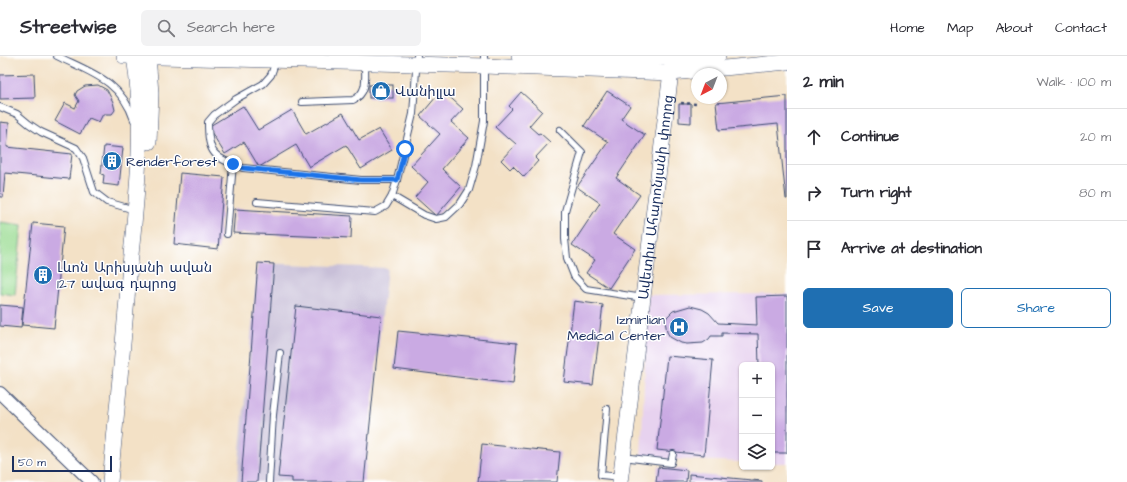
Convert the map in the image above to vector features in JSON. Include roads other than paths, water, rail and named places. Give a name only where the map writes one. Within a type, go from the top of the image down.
[{"type":"street","points":[[110,482],[135,210],[140,136],[137,77],[138,56]]},
{"type":"street","points":[[138,56],[365,60],[787,62]]},
{"type":"street","points":[[119,482],[149,140],[151,93],[138,56]]},
{"type":"street","points":[[519,56],[672,62],[718,56]]},
{"type":"street","name":"Ավետիս Ահարոնյանի փողոց","points":[[620,479],[672,62]]},
{"type":"street","points":[[0,393],[92,482]]},
{"type":"lane","points":[[57,56],[106,80],[123,96],[132,112],[140,136]]},
{"type":"lane","points":[[276,58],[271,75],[263,84],[236,99],[214,114],[208,122],[210,148],[214,153],[226,161],[243,168],[361,180],[397,180]]},
{"type":"lane","points":[[302,102],[353,100],[358,98],[362,94],[364,88],[365,60]]},
{"type":"lane","points":[[257,202],[375,212],[386,206],[392,196],[397,180],[413,114],[417,60]]},
{"type":"lane","points":[[392,196],[436,219],[446,217],[460,204],[469,190],[479,151],[484,121],[484,61]]},
{"type":"lane","points":[[0,107],[17,114],[41,132],[76,148],[83,158],[94,192],[107,202],[135,210]]},
{"type":"lane","points":[[560,130],[582,152],[565,211],[564,239],[567,258],[574,276],[586,289],[643,298]]},
{"type":"lane","points":[[228,234],[233,164]]},
{"type":"lane","points":[[269,482],[280,353]]},
{"type":"lane","points":[[607,409],[601,479],[620,479]]},
{"type":"lane","points":[[623,457],[671,463],[673,454]]},
{"type":"place","name":"Վանիլլա","points":[[381,91]]},
{"type":"place","name":"Renderforest","points":[[112,161]]},
{"type":"place","name":"Լևոն Արիսյանի ավան 127 ավագ դպրոց","points":[[43,275]]},
{"type":"place","name":"Izmirlian Medical Center","points":[[679,327]]}]
